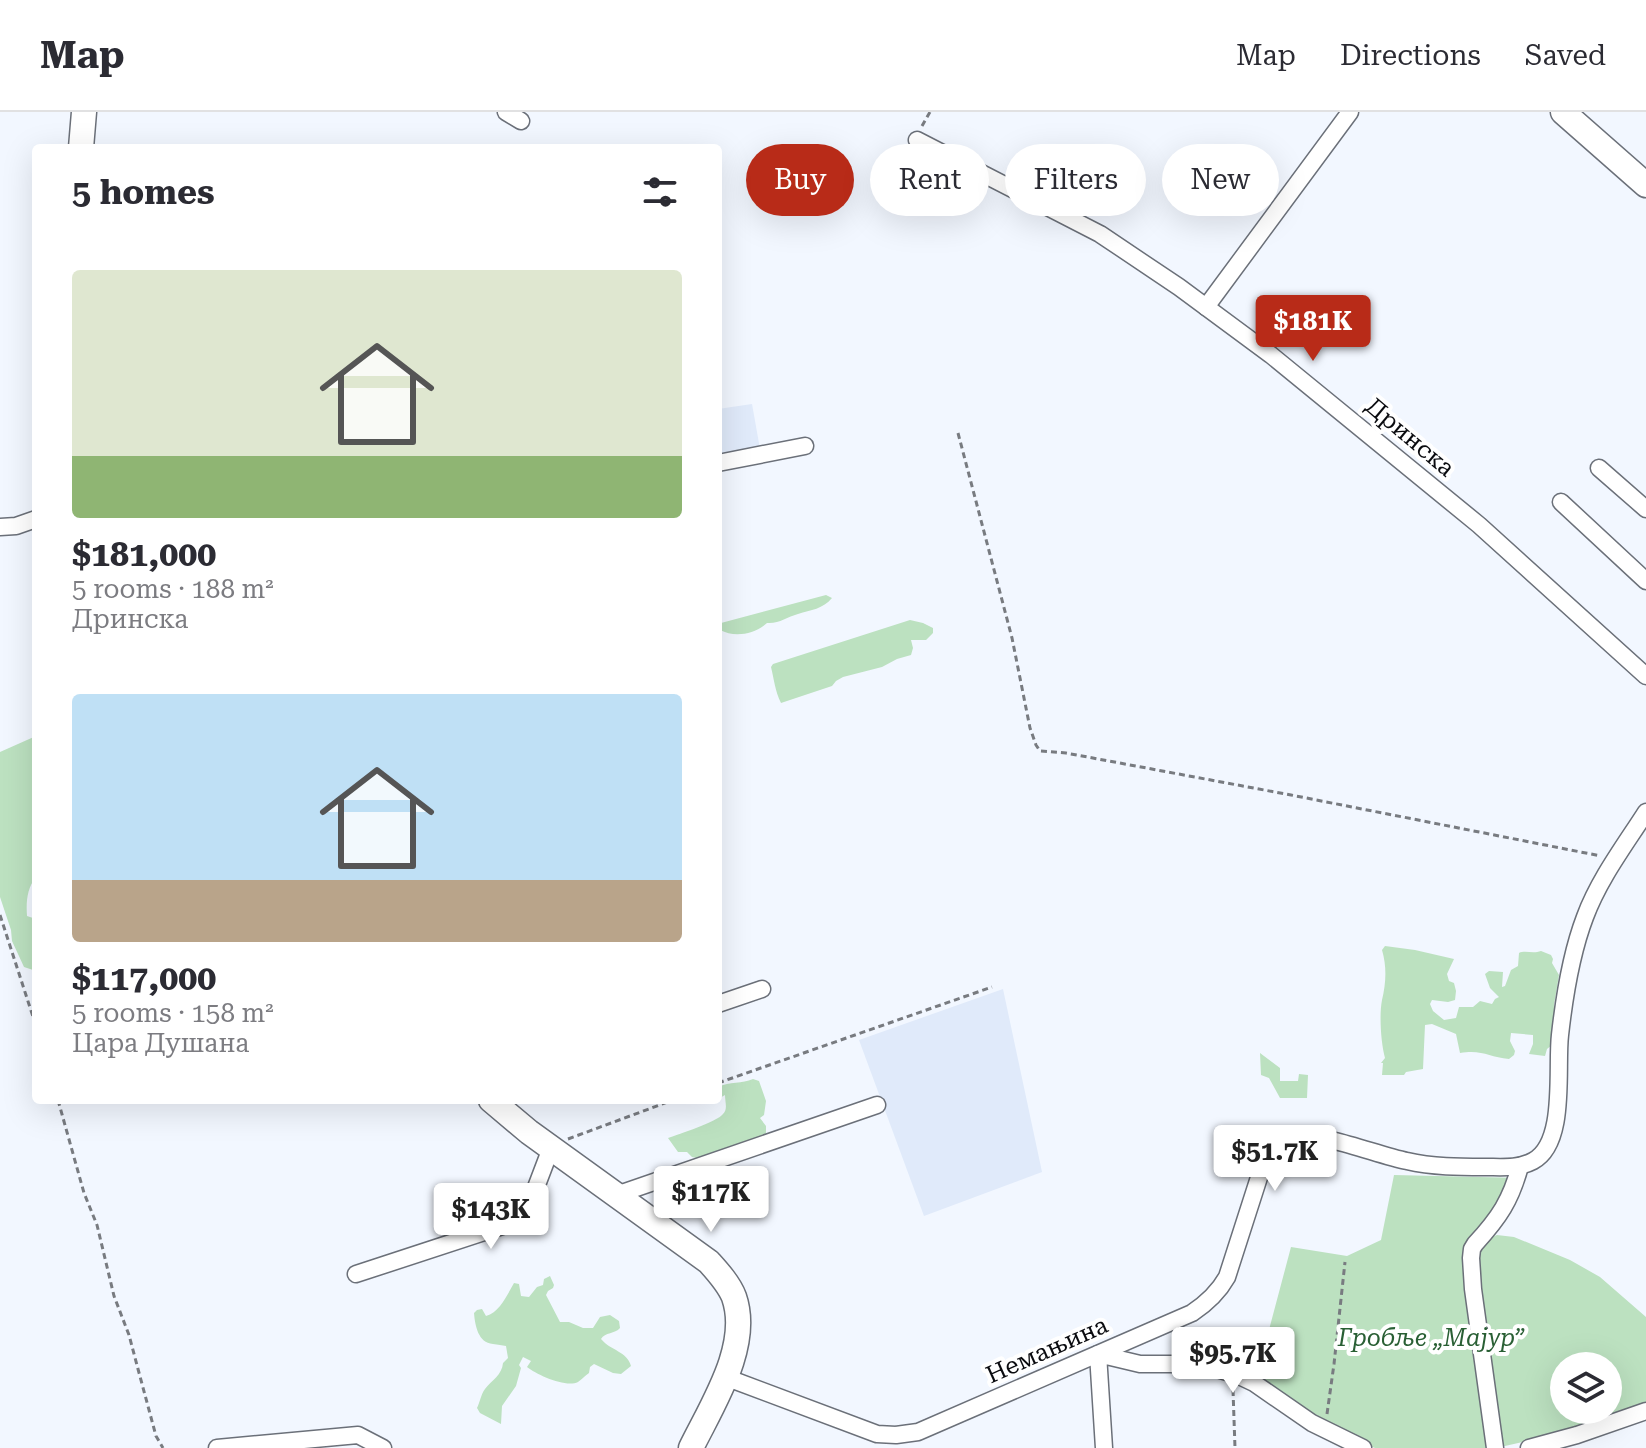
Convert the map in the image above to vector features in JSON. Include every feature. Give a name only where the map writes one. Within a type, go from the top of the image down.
[{"type":"street","points":[[81,144],[84,112]]},
{"type":"street","points":[[506,112],[521,121]]},
{"type":"street","points":[[1206,307],[1350,112]]},
{"type":"street","points":[[1563,112],[1646,185]]},
{"type":"street","name":"Дринска","points":[[917,140],[1100,234],[1179,287],[1304,382],[1479,525],[1646,676]]},
{"type":"street","points":[[722,462],[805,446]]},
{"type":"street","points":[[1599,468],[1646,509]]},
{"type":"street","points":[[1561,502],[1646,581]]},
{"type":"street","points":[[0,527],[32,520]]},
{"type":"street","points":[[1495,1448],[1473,1289],[1472,1249],[1509,1201],[1520,1166],[1538,1158],[1551,1138],[1557,1111],[1559,1038],[1575,948],[1585,915],[1646,812]]},
{"type":"street","points":[[722,1003],[762,989]]},
{"type":"street","points":[[496,1104],[552,1149],[709,1262],[733,1296],[739,1325],[734,1353],[691,1448]]},
{"type":"street","points":[[616,1195],[877,1105]]},
{"type":"street","name":"Немањина","points":[[725,1377],[877,1434],[918,1432],[1192,1313],[1208,1303],[1227,1277],[1263,1165],[1285,1141],[1302,1137],[1320,1138],[1431,1166],[1520,1166]]},
{"type":"street","points":[[356,1274],[524,1219],[552,1149]]},
{"type":"street","points":[[1104,1448],[1098,1354],[1140,1364],[1189,1364],[1233,1374],[1254,1383],[1312,1423],[1363,1448]]},
{"type":"street","points":[[1529,1448],[1646,1411]]},
{"type":"street","points":[[905,1434],[924,1448]]},
{"type":"street","points":[[217,1448],[358,1435],[383,1448]]},
{"type":"path","points":[[958,433],[1009,625],[1030,728],[1040,751],[1263,789],[1616,859]]},
{"type":"path","points":[[0,915],[32,1014]]},
{"type":"path","points":[[722,1082],[992,987]]},
{"type":"path","points":[[59,1104],[84,1193],[97,1225],[114,1296],[129,1335],[156,1436],[163,1448]]},
{"type":"path","points":[[552,1149],[572,1137],[662,1104]]},
{"type":"path","points":[[1324,1429],[1345,1262]]},
{"type":"path","points":[[1233,1374],[1235,1448]]},
{"type":"shaded area","points":[[752,404],[760,449],[722,456],[722,408]]},
{"type":"shaded area","points":[[1003,989],[1042,1172],[924,1216],[859,1040]]},
{"type":"green space","points":[[826,595],[832,598],[821,607],[767,623],[751,632],[732,634],[722,631],[722,623]]},
{"type":"green space","points":[[910,620],[933,628],[933,633],[926,640],[911,640],[911,655],[882,667],[843,677],[832,686],[781,703],[771,667],[773,664]]},
{"type":"green space","points":[[32,738],[32,883],[27,916],[32,918],[32,970],[24,967],[12,941],[0,897],[0,752]]},
{"type":"green space","points":[[1385,946],[1454,959],[1447,974],[1449,981],[1454,983],[1455,1000],[1432,1000],[1430,1004],[1444,1020],[1456,1018],[1459,1007],[1473,1007],[1480,1001],[1492,1004],[1499,997],[1490,988],[1485,974],[1489,971],[1503,972],[1502,987],[1511,970],[1518,966],[1519,953],[1541,951],[1551,955],[1559,975],[1552,1045],[1545,1056],[1529,1054],[1533,1035],[1511,1033],[1510,1041],[1515,1051],[1509,1059],[1480,1053],[1460,1053],[1456,1034],[1432,1024],[1425,1025],[1423,1069],[1404,1075],[1382,1075],[1381,1063],[1385,1058],[1381,1013],[1385,963],[1382,950]]},
{"type":"green space","points":[[1260,1053],[1280,1068],[1280,1081],[1298,1081],[1299,1074],[1308,1075],[1307,1098],[1280,1098],[1269,1078],[1261,1075]]},
{"type":"green space","points":[[753,1079],[759,1081],[766,1101],[764,1115],[760,1118],[766,1126],[762,1138],[701,1159],[687,1152],[678,1152],[668,1138],[719,1117],[726,1108],[722,1086]]},
{"type":"green space","name":"Гробље „Мајур”","points":[[1394,1175],[1522,1178],[1485,1240],[1497,1235],[1514,1237],[1570,1260],[1600,1277],[1646,1317],[1646,1402],[1622,1410],[1622,1352],[1550,1352],[1550,1424],[1583,1424],[1549,1436],[1496,1448],[1375,1448],[1359,1441],[1329,1425],[1257,1375],[1291,1247],[1347,1256],[1381,1240]]},
{"type":"green space","points":[[550,1276],[554,1285],[546,1295],[560,1322],[593,1328],[600,1317],[610,1315],[619,1321],[620,1328],[601,1339],[626,1357],[631,1366],[621,1374],[594,1364],[579,1381],[566,1383],[552,1380],[527,1367],[531,1361],[523,1357],[516,1386],[502,1406],[501,1424],[480,1413],[477,1408],[484,1391],[508,1358],[506,1346],[488,1343],[481,1337],[474,1313],[482,1309],[486,1316],[495,1311],[514,1283],[519,1284],[521,1296],[529,1297]]}]
